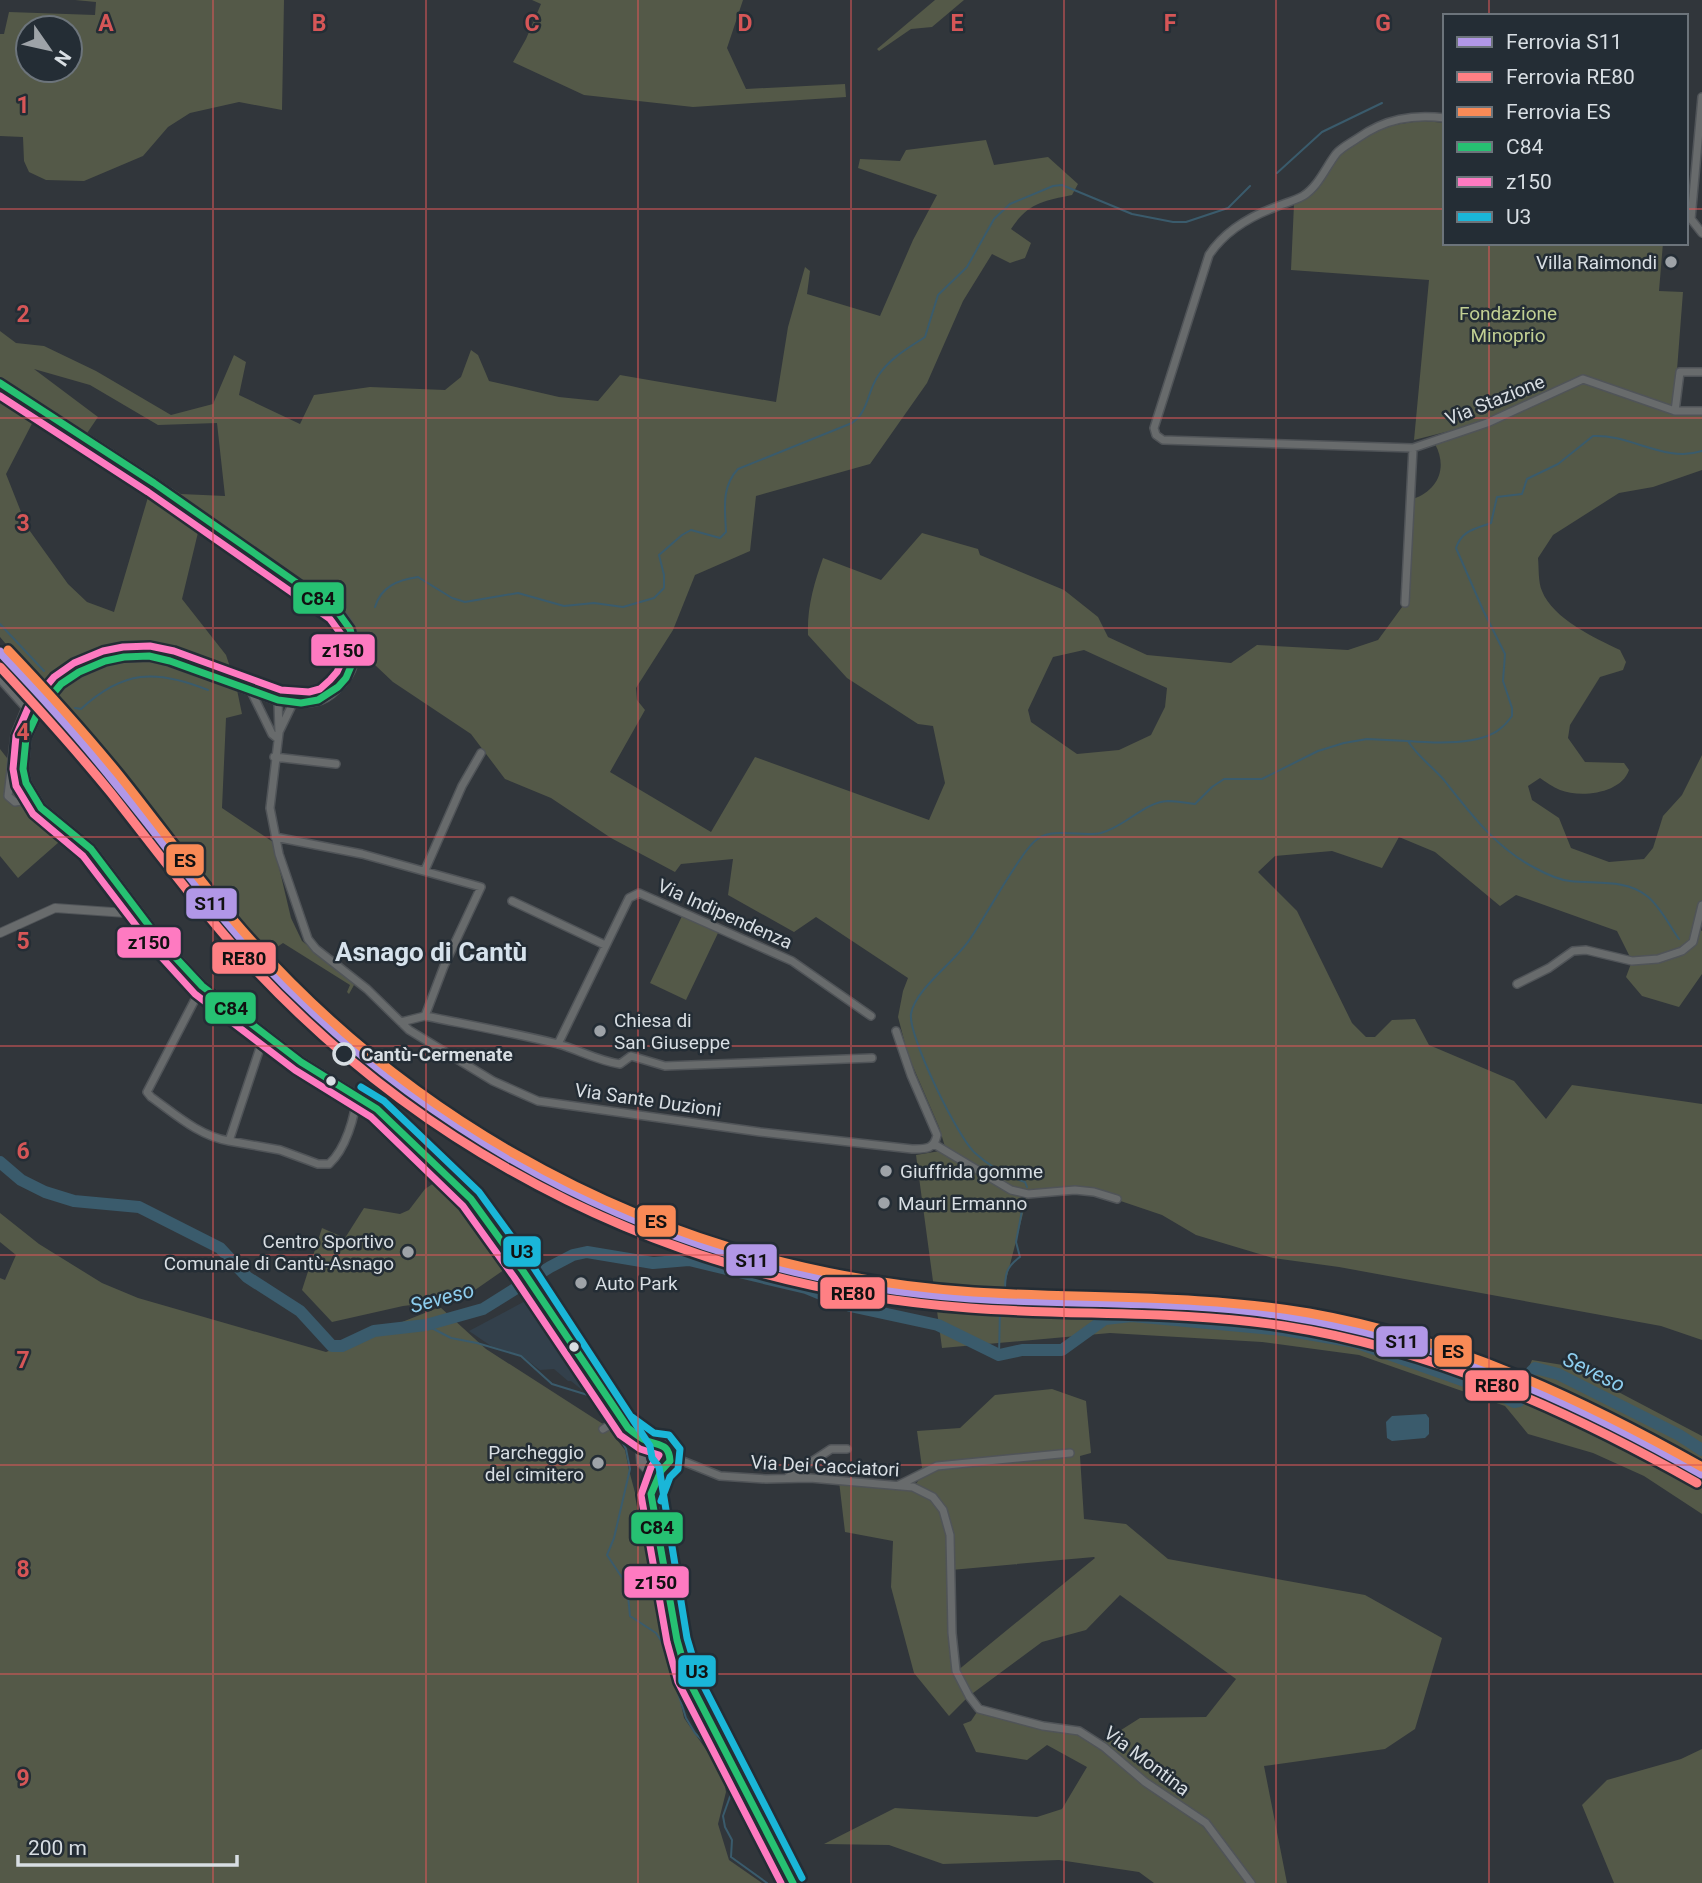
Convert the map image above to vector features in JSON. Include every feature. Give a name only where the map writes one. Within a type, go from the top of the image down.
[{"type":"main road","points":[[0,383],[176,498],[337,611],[351,627],[356,647],[354,666],[347,678],[333,692],[318,701],[293,703],[278,700],[149,656],[104,661],[79,672],[48,698],[31,724],[26,738],[23,769],[34,799],[48,816],[91,849],[162,943],[202,985],[300,1062],[377,1109],[471,1199],[523,1271],[612,1423],[628,1428],[650,1443],[663,1444],[670,1456],[651,1494]]},
{"type":"main road","points":[[628,1428],[641,1451],[642,1464],[649,1470],[677,1640],[688,1679],[793,1883]]},
{"type":"main road","points":[[641,1451],[650,1443]]},
{"type":"main road","points":[[649,1470],[663,1469]]},
{"type":"street","points":[[1702,97],[1696,162],[1698,181],[1691,219],[1702,233]]},
{"type":"street","points":[[1405,603],[1413,448],[1163,440],[1156,435],[1154,428],[1209,255],[1217,242],[1228,232],[1265,211],[1304,195],[1316,183],[1338,151],[1375,126],[1400,118],[1443,118]]},
{"type":"street","points":[[1688,162],[1696,162]]},
{"type":"street","points":[[1675,411],[1680,372],[1702,372]]},
{"type":"street","name":"Via Stazione","points":[[1413,448],[1487,423],[1583,379],[1675,411],[1702,411]]},
{"type":"street","points":[[1,680],[26,708],[15,735],[8,796],[15,802],[34,799]]},
{"type":"street","points":[[251,691],[272,734],[278,736]]},
{"type":"street","points":[[278,700],[278,736]]},
{"type":"street","points":[[278,736],[293,703]]},
{"type":"street","name":"Via Sante Duzioni","points":[[278,736],[270,808],[275,836],[308,939],[316,949],[367,989],[409,1030],[493,1081],[538,1101],[760,1132],[912,1149],[929,1148],[934,1144]]},
{"type":"street","points":[[425,870],[462,786],[481,753]]},
{"type":"street","points":[[274,757],[336,764]]},
{"type":"street","points":[[275,836],[362,854],[481,887],[444,966],[425,1016]]},
{"type":"street","name":"Via Indipendenza","points":[[558,1044],[629,898],[639,893],[792,961],[871,1016]]},
{"type":"street","points":[[512,901],[605,945]]},
{"type":"street","points":[[1517,984],[1549,968],[1573,951],[1587,950],[1632,961],[1658,959],[1682,951],[1693,942],[1702,905]]},
{"type":"street","points":[[0,933],[55,908],[126,913],[137,910]]},
{"type":"street","points":[[202,985],[147,1092],[191,1126],[216,1139],[280,1150],[318,1164],[329,1164],[338,1154],[352,1117],[356,1095]]},
{"type":"street","points":[[401,1022],[425,1016],[558,1044],[605,1062],[620,1064],[631,1056],[665,1066],[872,1058]]},
{"type":"street","points":[[896,1031],[911,1075],[935,1129],[937,1135],[934,1144],[1012,1190],[1028,1194],[1075,1190],[1117,1199]]},
{"type":"street","points":[[229,1142],[261,1045],[267,1037]]},
{"type":"street","points":[[787,1478],[831,1449],[847,1449]]},
{"type":"street","points":[[898,1486],[937,1466],[1070,1452]]},
{"type":"street","name":"Via Dei Cacciatori","points":[[670,1456],[720,1476],[810,1478],[913,1487],[933,1497],[943,1510],[950,1535],[952,1633],[956,1671],[979,1709],[993,1714]]},
{"type":"street","points":[[663,1469],[688,1462]]},
{"type":"street","name":"Via Montina","points":[[993,1714],[1079,1731],[1104,1747],[1145,1782],[1206,1823],[1251,1883]]},
{"type":"shaded area","points":[[529,1299],[591,1393],[568,1381],[554,1369],[540,1370],[522,1356],[491,1346],[469,1331]]},
{"type":"green space","points":[[75,0],[284,0],[282,110],[239,102],[190,113],[168,127],[143,156],[84,181],[46,180],[29,172],[24,161],[23,137],[0,136],[0,34],[4,34],[9,12],[66,14],[14,14],[14,84],[84,84],[84,15],[95,15],[96,2]]},
{"type":"green space","points":[[532,0],[743,0],[727,48],[746,89],[845,84],[846,97],[693,107],[584,95],[513,62],[541,4]]},
{"type":"green space","points":[[935,0],[964,0],[932,27],[911,29],[879,51],[877,49]]},
{"type":"green space","name":"Fondazione Minoprio","points":[[1425,121],[1443,123],[1443,245],[1663,245],[1659,291],[1683,292],[1674,409],[1583,378],[1477,424],[1414,440],[1429,280],[1291,270],[1294,204],[1315,192],[1334,162],[1353,143],[1375,131],[1399,124]]},
{"type":"green space","points":[[986,140],[994,165],[1048,157],[1078,184],[1072,195],[1037,204],[1017,220],[1011,229],[1031,243],[1025,258],[1010,263],[992,254],[963,301],[927,383],[870,464],[756,496],[750,551],[695,575],[673,630],[636,688],[637,700],[645,710],[610,772],[711,832],[755,757],[929,820],[945,783],[933,726],[918,724],[847,678],[808,635],[812,596],[823,558],[881,580],[922,533],[978,549],[980,555],[1064,590],[1098,617],[1108,637],[1147,655],[1231,663],[1257,645],[1348,650],[1378,640],[1405,603],[1413,499],[1429,490],[1438,477],[1441,461],[1435,444],[1583,380],[1676,412],[1702,409],[1702,470],[1653,487],[1619,493],[1553,535],[1538,558],[1539,579],[1547,601],[1565,619],[1620,650],[1626,662],[1623,670],[1600,677],[1570,725],[1568,738],[1585,762],[1624,763],[1629,770],[1618,784],[1589,794],[1557,789],[1540,778],[1528,786],[1532,800],[1559,818],[1571,848],[1609,862],[1644,859],[1653,848],[1663,816],[1682,795],[1702,755],[1702,907],[1697,927],[1702,931],[1702,974],[1679,1007],[1642,996],[1626,977],[1632,961],[1617,931],[1516,895],[1500,906],[1435,852],[1399,837],[1382,868],[1332,851],[1275,856],[1258,872],[1297,911],[1352,1023],[1366,1037],[1375,1037],[1392,1020],[1415,1019],[1429,1045],[1514,1081],[1546,1119],[1572,1085],[1702,1104],[1702,1340],[1661,1326],[1339,1267],[1273,1258],[1196,1235],[1162,1215],[1094,1192],[1028,1194],[999,1308],[1159,1311],[1309,1328],[1391,1345],[1520,1389],[1532,1360],[1569,1366],[1702,1436],[1702,1514],[1644,1476],[1593,1453],[1528,1434],[1505,1406],[1359,1355],[1262,1342],[1110,1333],[942,1348],[916,1155],[946,1150],[908,1055],[898,1017],[908,978],[816,917],[794,932],[728,895],[733,859],[681,864],[675,872],[611,838],[551,798],[505,779],[471,734],[393,682],[356,647],[351,627],[202,516],[182,599],[226,655],[242,714],[226,718],[222,808],[273,842],[291,918],[302,941],[353,982],[349,994],[347,992],[350,985],[283,943],[268,953],[0,637],[0,331],[16,343],[44,346],[96,371],[171,415],[213,404],[234,355],[246,362],[239,395],[300,424],[314,395],[370,387],[445,390],[461,377],[471,350],[478,355],[489,381],[559,397],[598,401],[620,375],[776,402],[788,327],[805,267],[810,271],[807,294],[880,316],[913,240],[937,195],[858,168],[860,159],[900,161],[906,150]],"holes":[[[34,369],[90,385],[158,425],[217,423],[225,496],[181,494],[154,477],[114,612],[87,602],[68,584],[27,527],[6,474],[39,410],[83,439],[98,417]],[[1084,650],[1167,688],[1165,707],[1151,735],[1119,750],[1077,754],[1031,722],[1028,710],[1053,657]]]},
{"type":"green space","points":[[0,749],[67,835],[18,878],[0,856]]},
{"type":"green space","points":[[682,916],[718,933],[686,1000],[650,983]]},
{"type":"green space","name":"Centro Sportivo Comunale di Cantù-Asnago","points":[[440,1179],[511,1265],[462,1299],[403,1306],[332,1322],[302,1290],[322,1228],[345,1238],[364,1208],[400,1214],[409,1210],[425,1189]]},
{"type":"green space","points":[[0,1213],[39,1244],[102,1283],[138,1298],[326,1352],[440,1307],[486,1349],[606,1426],[625,1450],[652,1557],[663,1637],[671,1658],[684,1718],[723,1774],[726,1792],[718,1824],[729,1860],[762,1883],[0,1883],[0,1278],[5,1280],[16,1255],[0,1242]]},
{"type":"green space","points":[[1052,1389],[1086,1401],[1091,1453],[1080,1456],[1084,1519],[1126,1524],[1168,1559],[1365,1595],[1442,1638],[1415,1729],[1385,1749],[1264,1766],[1287,1883],[1154,1883],[1139,1872],[1059,1860],[943,1864],[889,1845],[824,1844],[895,1808],[1037,1817],[1062,1809],[1087,1767],[1047,1745],[1027,1760],[976,1752],[963,1724],[971,1721],[979,1709],[1079,1731],[1099,1744],[1140,1718],[1206,1717],[1236,1679],[1120,1595],[1086,1630],[1042,1642],[969,1696],[949,1716],[914,1673],[891,1587],[893,1541],[845,1532],[839,1481],[913,1487],[923,1475],[917,1431],[960,1428],[995,1395]],"holes":[[[1095,1558],[957,1671],[951,1570]]]},
{"type":"green space","points":[[1702,1749],[1702,1883],[1614,1883],[1582,1805],[1607,1780],[1681,1759]]},
{"type":"water","points":[[1426,1414],[1429,1418],[1429,1434],[1425,1438],[1392,1441],[1387,1438],[1386,1422],[1392,1416]]},
{"type":"waterway","points":[[1277,173],[1322,132],[1382,103]]},
{"type":"waterway","points":[[375,607],[381,594],[391,586],[418,577],[452,598],[465,602],[518,593],[564,606],[594,603],[623,607],[654,598],[664,588],[659,555],[691,530],[720,538],[726,532],[726,491],[738,469],[852,423],[858,418],[874,382],[888,364],[925,337],[938,295],[967,267],[994,219],[1010,204],[1053,186],[1062,185],[1132,214],[1186,222],[1228,208],[1250,186]]},
{"type":"waterway","points":[[1679,939],[1656,905],[1639,891],[1610,883],[1557,878],[1508,851],[1485,829],[1408,741],[1456,742],[1482,738],[1501,728],[1512,716],[1503,681],[1505,654],[1456,548],[1465,534],[1491,523],[1497,497],[1522,494],[1527,479],[1558,464],[1593,436],[1620,439],[1675,453],[1702,451]]},
{"type":"waterway","points":[[0,624],[44,671]]},
{"type":"waterway","points":[[292,694],[316,692],[333,681],[343,663],[344,639]]},
{"type":"waterway","points":[[75,708],[81,709],[111,687],[141,677],[172,679],[208,690]]},
{"type":"waterway","points":[[252,681],[279,689]]},
{"type":"waterway","points":[[1027,1187],[1025,1182],[986,1162],[967,1144],[925,1064],[912,1026],[911,1014],[928,985],[964,948],[1029,847],[1045,835],[1101,833],[1110,830],[1159,802],[1195,804],[1224,779],[1262,779],[1318,751],[1344,743],[1367,739],[1407,741]]},
{"type":"waterway","name":"Seveso","points":[[0,1162],[21,1180],[45,1192],[74,1201],[139,1207],[220,1248],[247,1277],[300,1311],[332,1346],[342,1346],[374,1331],[426,1325],[483,1309],[550,1267],[573,1255],[587,1252],[653,1263],[689,1260],[806,1288],[850,1306],[938,1325],[999,1355],[1022,1350],[1062,1350],[1105,1319],[1132,1316],[1284,1330],[1355,1342],[1493,1391],[1514,1402],[1519,1401],[1535,1368],[1558,1374],[1679,1435],[1702,1450]]},
{"type":"waterway","points":[[1005,1292],[1007,1272],[1020,1257],[1016,1242],[1024,1200]]},
{"type":"waterway","points":[[999,1355],[1000,1310]]},
{"type":"waterway","points":[[426,1325],[451,1338],[521,1356],[552,1384],[591,1396],[599,1402],[612,1422]]},
{"type":"waterway","points":[[614,1427],[626,1449],[630,1469],[614,1538],[607,1555],[627,1585],[630,1616],[656,1633],[662,1642],[686,1718],[695,1733],[728,1771],[732,1791],[723,1816],[732,1840],[731,1857],[767,1883]]},
{"type":"rail line","name":"ES","points":[[8,650],[106,759],[226,911],[303,994],[369,1053],[440,1107],[515,1154],[569,1183],[679,1230],[795,1265],[854,1277],[974,1292],[1226,1303],[1309,1313],[1361,1324],[1463,1354],[1512,1373],[1608,1417],[1702,1467]]},
{"type":"rail line","name":"S11","points":[[0,652],[90,751],[238,935],[314,1013],[376,1066],[441,1114],[510,1158],[564,1187],[619,1213],[733,1255],[850,1283],[971,1298],[1209,1307],[1288,1316],[1343,1326],[1397,1340],[1502,1376],[1603,1421],[1702,1474]]},
{"type":"rail line","name":"RE80","points":[[0,667],[98,777],[230,942],[277,992],[338,1049],[404,1102],[474,1149],[618,1224],[731,1264],[848,1293],[969,1308],[1166,1315],[1245,1321],[1339,1336],[1393,1350],[1498,1386],[1599,1431],[1697,1483]]},
{"type":"transit line","name":"C84","points":[[0,383],[154,483],[337,611],[350,629],[355,649],[346,678],[338,687],[318,700],[301,703],[278,700],[149,656],[105,661],[79,672],[61,684],[38,712],[26,738],[23,769],[26,783],[41,808],[91,849],[162,943],[202,986],[301,1062],[377,1109],[471,1199],[523,1271],[628,1428],[644,1440],[660,1445],[668,1451],[670,1461],[661,1471],[651,1494],[677,1640],[688,1679],[793,1883]]},
{"type":"transit line","name":"z150","points":[[0,396],[148,492],[330,619],[341,634],[344,657],[337,672],[320,689],[309,692],[281,690],[174,651],[150,646],[103,651],[74,663],[54,677],[28,708],[16,736],[13,769],[16,786],[33,814],[83,856],[154,949],[195,994],[295,1070],[371,1117],[463,1206],[620,1435],[640,1449],[659,1455],[651,1467],[641,1495],[667,1642],[678,1682],[781,1883]]},
{"type":"transit line","name":"U3","points":[[361,1087],[384,1101],[479,1192],[532,1265],[650,1446],[652,1458],[659,1467],[687,1638],[698,1675],[802,1878]]},
{"type":"transit line","name":"U3","points":[[632,1417],[654,1433],[669,1435],[680,1449],[678,1469],[670,1477],[661,1501]]},
{"type":"place","name":"Villa Raimondi","points":[[1671,262]]},
{"type":"place","name":"Chiesa di San Giuseppe","points":[[600,1031]]},
{"type":"place","name":"Cantù-Cermenate","points":[[344,1054]]},
{"type":"place","name":"Giuffrida gomme","points":[[886,1171]]},
{"type":"place","name":"Mauri Ermanno","points":[[884,1203]]},
{"type":"place","name":"Centro Sportivo Comunale di Cantù-Asnago","points":[[408,1252]]},
{"type":"place","name":"Auto Park","points":[[581,1283]]},
{"type":"place","name":"Parcheggio del cimitero","points":[[598,1463]]},
{"type":"district","name":"Asnago di Cantù","points":[[431,952]]}]
